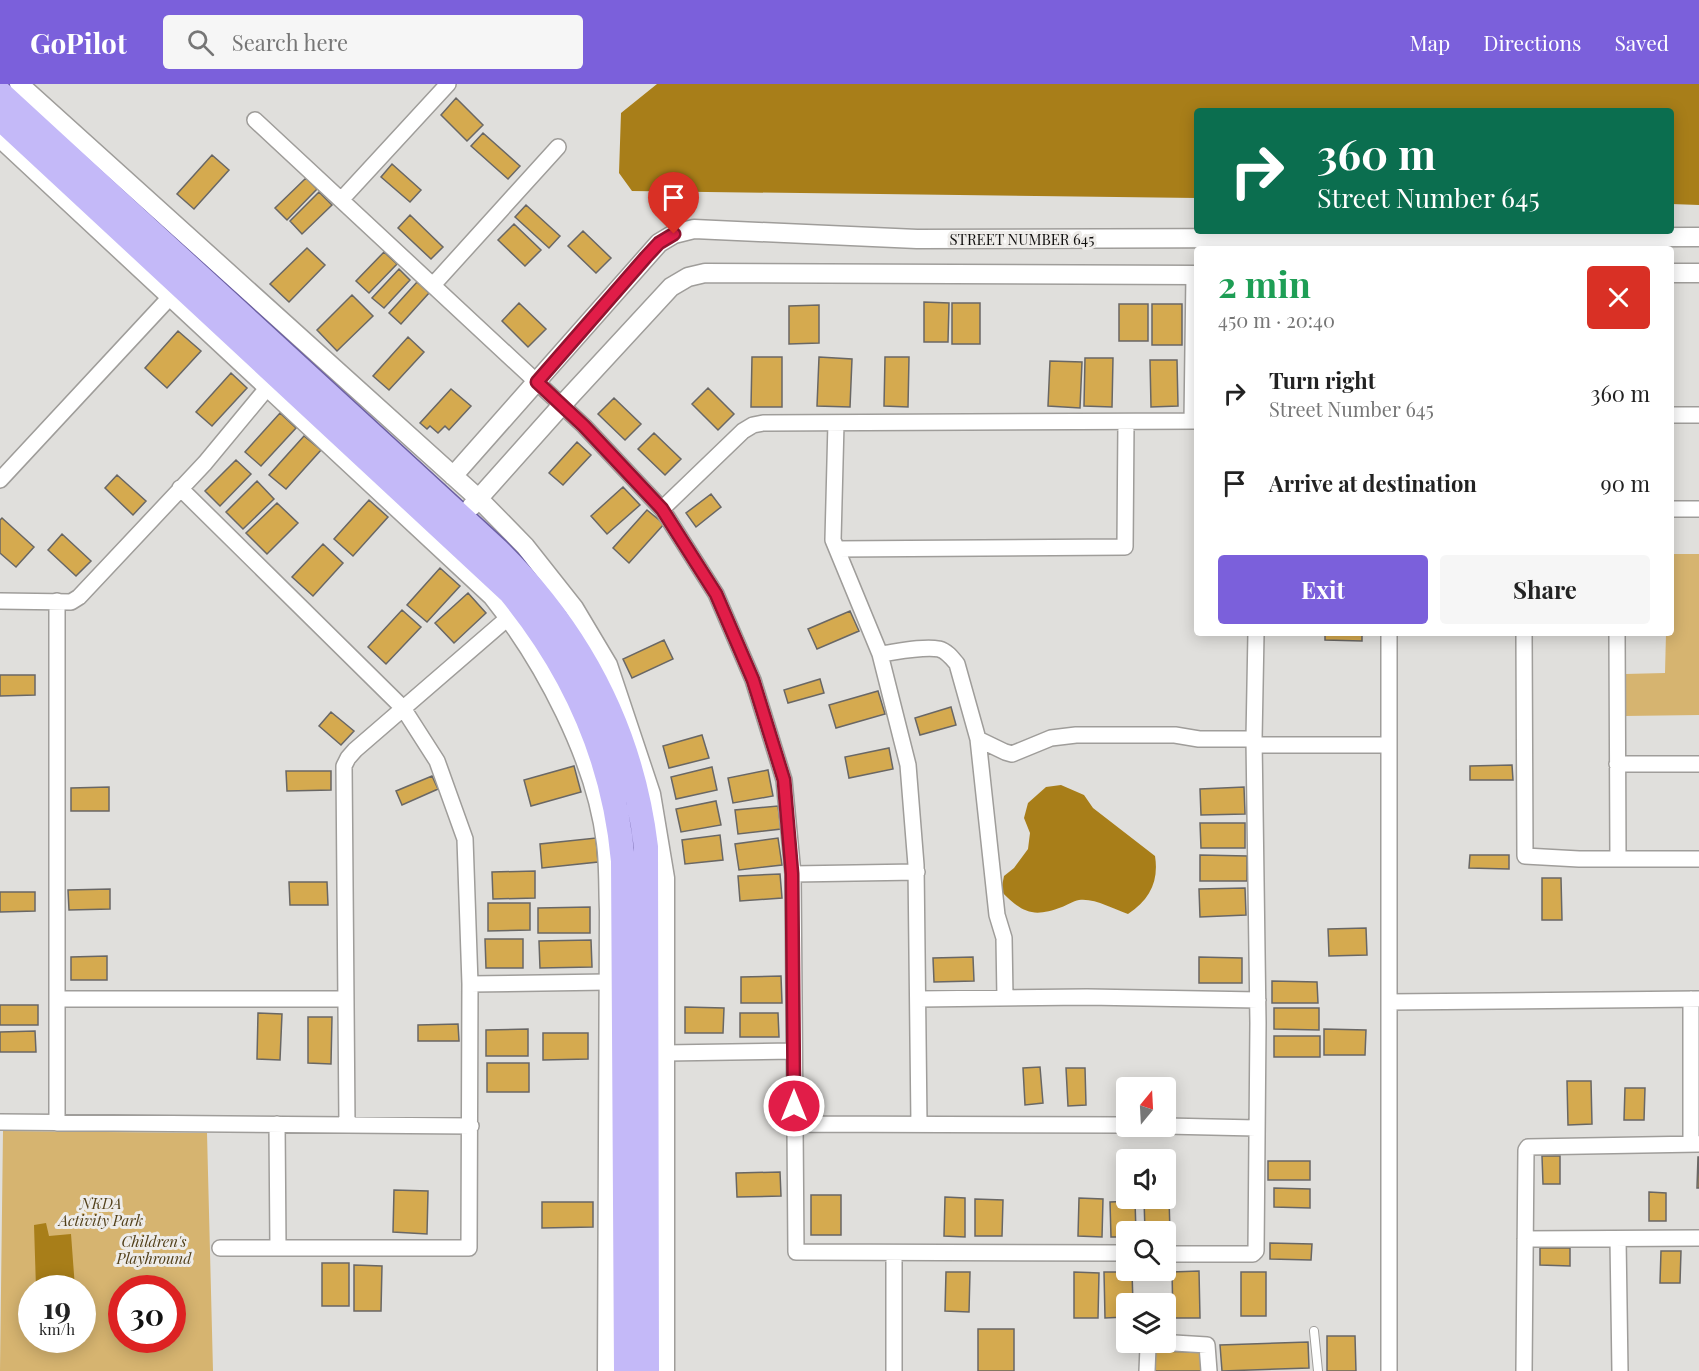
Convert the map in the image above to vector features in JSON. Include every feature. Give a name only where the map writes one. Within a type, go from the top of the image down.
[{"type":"main road","points":[[0,93],[520,572],[574,642],[602,693],[620,737],[639,798],[646,847],[648,1371]]},
{"type":"main road","points":[[0,118],[510,592],[544,636],[572,684],[588,717],[603,761],[617,813],[624,861],[626,1371]]},
{"type":"street","points":[[19,84],[479,499],[525,546],[574,608],[608,665],[651,794],[665,878],[665,1371]]},
{"type":"street","points":[[341,200],[448,84]]},
{"type":"street","points":[[255,120],[584,426],[662,509],[716,594],[753,680],[784,780],[792,874],[796,1252],[1116,1253]]},
{"type":"street","points":[[0,138],[492,596],[509,617],[548,679],[589,774],[606,843],[608,1371]]},
{"type":"street","points":[[433,285],[558,147]]},
{"type":"street","name":"STREET NUMBER 645","points":[[462,517],[479,499],[548,392],[659,243],[674,234],[694,229],[917,239],[1390,244],[1699,237]]},
{"type":"street","name":"STREET NUMBER 645","points":[[453,476],[671,287],[688,277],[705,273],[1194,275]]},
{"type":"street","points":[[1674,273],[1699,273]]},
{"type":"street","points":[[0,480],[171,296]]},
{"type":"street","points":[[0,601],[71,602],[79,597],[180,488],[268,387]]},
{"type":"street","points":[[1674,415],[1699,415]]},
{"type":"street","points":[[662,509],[743,431],[753,425],[763,423],[1194,421]]},
{"type":"street","points":[[837,549],[1125,547],[1126,422]]},
{"type":"street","points":[[836,423],[833,540],[880,654],[908,765],[916,872],[919,1124]]},
{"type":"street","points":[[180,488],[404,708],[437,761],[465,839],[470,984],[469,1248],[220,1248]]},
{"type":"street","points":[[1674,509],[1699,509]]},
{"type":"street","points":[[57,601],[57,1123]]},
{"type":"street","points":[[347,1124],[344,766],[354,750],[509,617]]},
{"type":"street","points":[[1176,1254],[1255,1253],[1258,1000],[1256,636]]},
{"type":"street","points":[[1389,636],[1389,1371]]},
{"type":"street","points":[[1524,636],[1524,854],[1529,858],[1699,859]]},
{"type":"street","points":[[1617,636],[1618,859]]},
{"type":"street","points":[[880,654],[940,649],[950,655],[957,664],[978,739],[997,915],[1004,938],[1005,998]]},
{"type":"street","points":[[978,739],[1005,753],[1012,753],[1051,738],[1076,735],[1175,735],[1199,739],[1255,742],[1388,745]]},
{"type":"street","points":[[1617,764],[1699,764]]},
{"type":"street","points":[[792,874],[916,872]]},
{"type":"street","points":[[470,984],[608,982]]},
{"type":"street","points":[[57,999],[346,999]]},
{"type":"street","points":[[919,999],[1258,1000]]},
{"type":"street","points":[[1389,1002],[1695,999],[1695,1144],[1528,1147],[1524,1371]]},
{"type":"street","points":[[665,1053],[794,1051]]},
{"type":"street","points":[[0,1122],[471,1126]]},
{"type":"street","points":[[277,1124],[278,1248]]},
{"type":"street","points":[[794,1124],[1116,1125]]},
{"type":"street","points":[[1176,1126],[1256,1128]]},
{"type":"street","points":[[1525,1239],[1699,1238]]},
{"type":"street","points":[[1617,1239],[1620,1371]]},
{"type":"street","points":[[894,1253],[894,1371]]},
{"type":"street","points":[[1176,1343],[1208,1345],[1209,1371]]},
{"type":"street","points":[[1147,1371],[1148,1353]]},
{"type":"lane","points":[[1314,1331],[1318,1371]]},
{"type":"green space","points":[[1674,554],[1699,554],[1699,715],[1624,716],[1625,674],[1665,673],[1666,636],[1674,636]]},
{"type":"green space","name":"NKDA Activity Park","points":[[3,1131],[207,1133],[213,1371],[0,1371]]},
{"type":"shaded area","points":[[657,84],[1699,84],[1699,205],[1674,204],[1674,108],[1194,108],[1194,198],[632,191],[619,173],[621,113]]},
{"type":"shaded area","points":[[1061,785],[1084,795],[1093,808],[1155,856],[1156,874],[1151,889],[1142,903],[1128,914],[1098,902],[1085,900],[1035,913],[1022,909],[1001,891],[1004,876],[1014,868],[1028,849],[1030,833],[1024,818],[1028,803],[1046,787]]},
{"type":"shaded area","points":[[46,1223],[49,1236],[71,1234],[74,1275],[36,1275],[34,1225]]},
{"type":"building","points":[[456,98],[483,125],[467,141],[441,115]]},
{"type":"building","points":[[483,133],[520,166],[508,179],[471,146]]},
{"type":"building","points":[[212,155],[229,170],[194,209],[177,194]]},
{"type":"building","points":[[392,164],[421,190],[410,202],[381,177]]},
{"type":"building","points":[[306,178],[317,189],[287,220],[275,208]]},
{"type":"building","points":[[319,192],[332,205],[302,234],[290,221]]},
{"type":"building","points":[[526,205],[560,236],[549,248],[515,217]]},
{"type":"building","points":[[410,215],[443,247],[431,259],[398,228]]},
{"type":"building","points":[[514,224],[541,250],[525,266],[498,240]]},
{"type":"building","points":[[583,231],[611,258],[596,273],[568,246]]},
{"type":"building","points":[[307,248],[325,265],[289,302],[270,284]]},
{"type":"building","points":[[384,252],[397,264],[369,293],[356,281]]},
{"type":"building","points":[[399,269],[410,280],[384,308],[372,298]]},
{"type":"building","points":[[417,282],[429,293],[401,324],[389,313]]},
{"type":"building","points":[[352,295],[373,316],[337,351],[317,330]]},
{"type":"building","points":[[924,302],[949,303],[948,342],[924,342]]},
{"type":"building","points":[[519,303],[546,329],[528,347],[502,321]]},
{"type":"building","points":[[952,303],[980,303],[980,344],[952,344]]},
{"type":"building","points":[[1119,304],[1148,304],[1148,341],[1119,341]]},
{"type":"building","points":[[1152,304],[1182,304],[1182,345],[1152,345]]},
{"type":"building","points":[[819,305],[819,343],[789,344],[789,306]]},
{"type":"building","points":[[178,331],[201,351],[167,388],[145,368]]},
{"type":"building","points":[[408,337],[424,352],[389,390],[373,376]]},
{"type":"building","points":[[752,357],[782,357],[782,407],[751,407]]},
{"type":"building","points":[[819,357],[852,359],[850,407],[817,406]]},
{"type":"building","points":[[885,357],[909,357],[908,407],[884,406]]},
{"type":"building","points":[[1085,358],[1113,358],[1112,407],[1084,406]]},
{"type":"building","points":[[1150,360],[1177,360],[1178,406],[1151,407]]},
{"type":"building","points":[[1050,361],[1082,362],[1080,408],[1048,406]]},
{"type":"building","points":[[231,373],[247,388],[212,426],[196,412]]},
{"type":"building","points":[[708,388],[734,414],[718,430],[692,404]]},
{"type":"building","points":[[451,389],[471,406],[449,430],[445,426],[438,433],[430,426],[427,429],[420,423]]},
{"type":"building","points":[[614,398],[641,424],[625,440],[598,414]]},
{"type":"building","points":[[280,413],[296,428],[261,466],[245,452]]},
{"type":"building","points":[[654,433],[681,459],[665,475],[638,449]]},
{"type":"building","points":[[304,436],[321,450],[286,489],[269,475]]},
{"type":"building","points":[[577,442],[591,455],[563,485],[549,473]]},
{"type":"building","points":[[236,460],[251,474],[220,506],[205,491]]},
{"type":"building","points":[[117,475],[146,501],[133,515],[105,488]]},
{"type":"building","points":[[257,481],[274,499],[243,529],[226,512]]},
{"type":"building","points":[[623,487],[640,505],[607,534],[591,516]]},
{"type":"building","points":[[711,494],[721,507],[696,527],[686,513]]},
{"type":"building","points":[[369,500],[388,517],[353,556],[334,539]]},
{"type":"building","points":[[277,503],[298,523],[267,554],[246,533]]},
{"type":"building","points":[[647,510],[664,524],[629,563],[613,548]]},
{"type":"building","points":[[2,518],[34,547],[16,567],[0,553],[0,520]]},
{"type":"building","points":[[62,534],[91,561],[76,576],[48,550]]},
{"type":"building","points":[[323,544],[343,563],[313,596],[292,577]]},
{"type":"building","points":[[440,568],[460,586],[427,622],[407,605]]},
{"type":"building","points":[[468,593],[486,613],[454,643],[435,623]]},
{"type":"building","points":[[402,610],[421,627],[386,664],[368,647]]},
{"type":"building","points":[[850,611],[859,631],[817,649],[808,629]]},
{"type":"building","points":[[1325,636],[1362,636],[1362,641],[1325,640]]},
{"type":"building","points":[[664,640],[673,659],[632,678],[623,659]]},
{"type":"building","points":[[0,675],[35,675],[35,695],[0,696]]},
{"type":"building","points":[[820,679],[824,693],[788,703],[784,690]]},
{"type":"building","points":[[878,691],[885,714],[836,728],[829,705]]},
{"type":"building","points":[[951,707],[956,725],[920,735],[915,718]]},
{"type":"building","points":[[331,712],[354,731],[341,745],[319,726]]},
{"type":"building","points":[[702,735],[709,758],[669,768],[663,746]]},
{"type":"building","points":[[889,748],[893,769],[849,778],[845,757]]},
{"type":"building","points":[[1512,765],[1513,780],[1470,780],[1470,766]]},
{"type":"building","points":[[574,766],[581,792],[531,806],[524,780]]},
{"type":"building","points":[[712,767],[717,790],[676,799],[671,777]]},
{"type":"building","points":[[768,770],[773,796],[733,803],[728,778]]},
{"type":"building","points":[[286,771],[331,771],[331,790],[287,791]]},
{"type":"building","points":[[432,776],[438,789],[402,805],[396,791]]},
{"type":"building","points":[[109,787],[109,811],[71,811],[71,788]]},
{"type":"building","points":[[1244,787],[1245,814],[1201,815],[1200,789]]},
{"type":"building","points":[[716,801],[721,825],[681,832],[676,809]]},
{"type":"building","points":[[778,806],[781,829],[738,834],[735,810]]},
{"type":"building","points":[[1200,823],[1245,823],[1245,848],[1201,848]]},
{"type":"building","points":[[720,835],[723,860],[685,864],[682,840]]},
{"type":"building","points":[[596,838],[598,862],[542,868],[540,844]]},
{"type":"building","points":[[778,838],[782,865],[739,870],[735,844]]},
{"type":"building","points":[[1200,855],[1247,856],[1247,881],[1200,881]]},
{"type":"building","points":[[1470,855],[1509,855],[1509,869],[1469,868]]},
{"type":"building","points":[[535,871],[535,898],[493,899],[492,872]]},
{"type":"building","points":[[780,874],[782,898],[740,901],[738,876]]},
{"type":"building","points":[[1542,878],[1561,878],[1562,920],[1542,920]]},
{"type":"building","points":[[289,882],[327,882],[328,905],[290,905]]},
{"type":"building","points":[[1245,888],[1246,915],[1200,917],[1199,889]]},
{"type":"building","points":[[110,889],[110,909],[69,910],[68,890]]},
{"type":"building","points":[[0,892],[35,892],[35,911],[0,912]]},
{"type":"building","points":[[488,903],[530,903],[530,930],[488,931]]},
{"type":"building","points":[[590,907],[590,933],[538,933],[538,908]]},
{"type":"building","points":[[1366,928],[1367,955],[1329,956],[1328,929]]},
{"type":"building","points":[[485,939],[523,939],[523,968],[486,968]]},
{"type":"building","points":[[591,940],[592,967],[540,968],[539,941]]},
{"type":"building","points":[[107,956],[107,980],[71,980],[71,957]]},
{"type":"building","points":[[973,957],[974,981],[934,982],[933,958]]},
{"type":"building","points":[[1199,957],[1242,958],[1242,983],[1199,983]]},
{"type":"building","points":[[781,976],[782,1003],[741,1003],[741,977]]},
{"type":"building","points":[[1272,981],[1317,982],[1318,1003],[1272,1003]]},
{"type":"building","points":[[0,1005],[38,1005],[38,1025],[0,1025]]},
{"type":"building","points":[[685,1007],[724,1008],[723,1033],[685,1033]]},
{"type":"building","points":[[1274,1008],[1319,1008],[1319,1030],[1274,1029]]},
{"type":"building","points":[[258,1013],[282,1014],[280,1060],[257,1059]]},
{"type":"building","points":[[740,1013],[778,1013],[779,1037],[740,1037]]},
{"type":"building","points":[[308,1017],[332,1017],[331,1064],[308,1063]]},
{"type":"building","points":[[458,1024],[459,1041],[418,1041],[418,1025]]},
{"type":"building","points":[[528,1029],[528,1056],[486,1056],[486,1030]]},
{"type":"building","points":[[1324,1029],[1366,1030],[1365,1055],[1324,1055]]},
{"type":"building","points":[[35,1031],[36,1052],[0,1052],[0,1032]]},
{"type":"building","points":[[543,1033],[588,1033],[588,1059],[543,1060]]},
{"type":"building","points":[[1274,1036],[1320,1036],[1320,1057],[1274,1057]]},
{"type":"building","points":[[487,1063],[529,1063],[529,1092],[487,1092]]},
{"type":"building","points":[[1040,1067],[1043,1103],[1025,1105],[1023,1068]]},
{"type":"building","points":[[1066,1068],[1085,1068],[1086,1105],[1068,1106]]},
{"type":"building","points":[[1567,1081],[1591,1081],[1592,1124],[1568,1125]]},
{"type":"building","points":[[1625,1088],[1645,1088],[1644,1120],[1624,1120]]},
{"type":"building","points":[[1542,1156],[1560,1156],[1560,1184],[1543,1184]]},
{"type":"building","points":[[1698,1157],[1699,1188],[1697,1188]]},
{"type":"building","points":[[1268,1161],[1310,1161],[1310,1180],[1268,1180]]},
{"type":"building","points":[[780,1172],[781,1196],[737,1197],[736,1173]]},
{"type":"building","points":[[1274,1188],[1310,1189],[1310,1208],[1274,1207]]},
{"type":"building","points":[[394,1190],[428,1191],[427,1234],[393,1232]]},
{"type":"building","points":[[1649,1192],[1666,1193],[1666,1221],[1649,1221]]},
{"type":"building","points":[[811,1195],[841,1195],[841,1235],[811,1235]]},
{"type":"building","points":[[945,1197],[965,1198],[965,1237],[944,1236]]},
{"type":"building","points":[[1079,1198],[1103,1199],[1102,1237],[1078,1236]]},
{"type":"building","points":[[975,1199],[1003,1200],[1002,1236],[975,1236]]},
{"type":"building","points":[[542,1202],[593,1202],[593,1227],[542,1228]]},
{"type":"building","points":[[1110,1202],[1116,1202],[1116,1209],[1135,1209],[1136,1221],[1116,1221],[1116,1237],[1111,1237]]},
{"type":"building","points":[[1144,1209],[1169,1209],[1170,1221],[1145,1221]]},
{"type":"building","points":[[1270,1243],[1312,1244],[1311,1260],[1270,1259]]},
{"type":"building","points":[[1540,1248],[1570,1248],[1570,1266],[1540,1265]]},
{"type":"building","points":[[1661,1251],[1681,1251],[1680,1283],[1660,1283]]},
{"type":"building","points":[[322,1263],[349,1263],[349,1306],[322,1306]]},
{"type":"building","points":[[354,1265],[382,1266],[381,1311],[354,1311]]},
{"type":"building","points":[[1199,1271],[1200,1318],[1176,1318],[1176,1293],[1172,1293],[1172,1281],[1176,1281],[1176,1272]]},
{"type":"building","points":[[946,1272],[970,1272],[969,1312],[945,1311]]},
{"type":"building","points":[[1074,1272],[1099,1273],[1098,1318],[1074,1318]]},
{"type":"building","points":[[1104,1272],[1116,1272],[1116,1281],[1132,1281],[1133,1293],[1116,1293],[1116,1317],[1105,1318]]},
{"type":"building","points":[[1241,1272],[1266,1272],[1266,1316],[1241,1316]]},
{"type":"building","points":[[978,1329],[1014,1329],[1014,1371],[978,1371]]},
{"type":"building","points":[[1327,1336],[1355,1336],[1356,1371],[1327,1371]]},
{"type":"building","points":[[1308,1342],[1309,1368],[1222,1371],[1220,1345]]},
{"type":"building","points":[[1203,1352],[1203,1371],[1151,1371],[1152,1353]]},
{"type":"route","points":[[674,234],[659,243],[646,257],[537,382],[584,426],[662,509],[716,594],[753,680],[784,780],[792,874],[794,1106]]},
{"type":"park label","name":"Children's Playhround","points":[[154,1250]]}]
